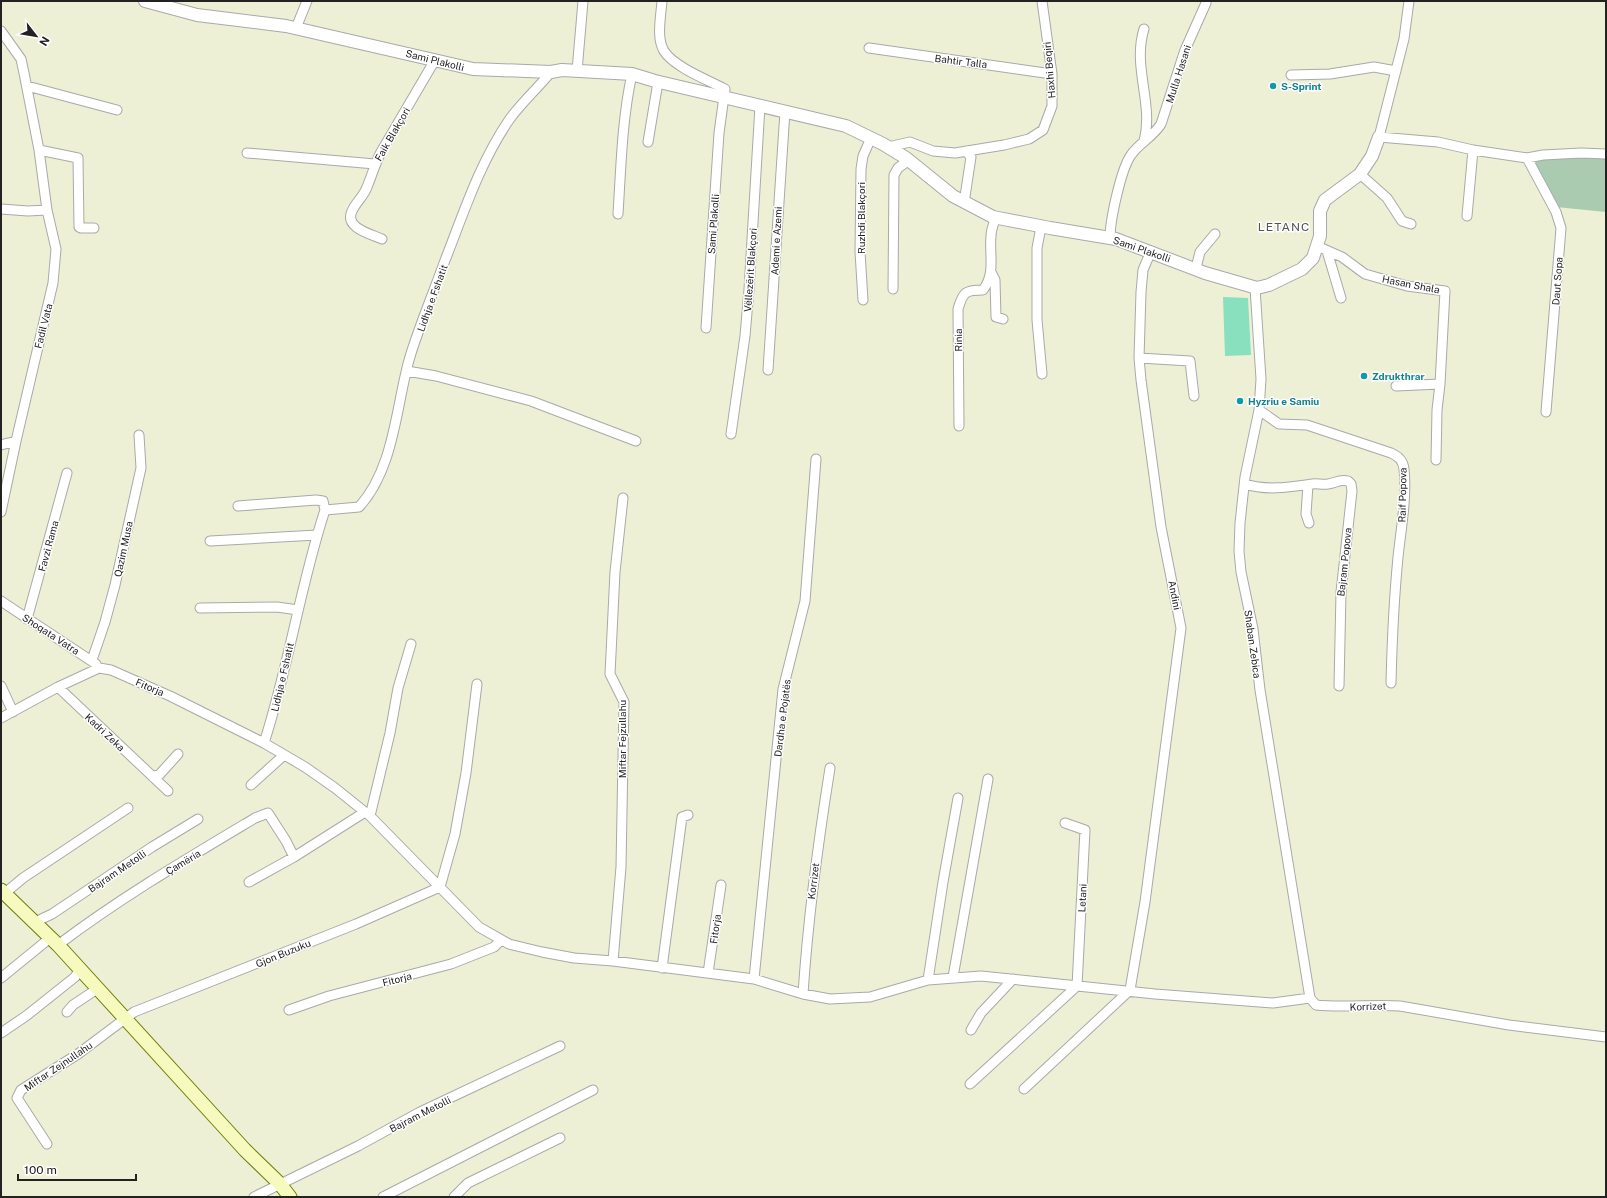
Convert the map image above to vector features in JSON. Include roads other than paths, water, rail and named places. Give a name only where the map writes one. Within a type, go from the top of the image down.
[{"type":"main road","points":[[3,892],[35,922],[80,969],[245,1150],[280,1184],[290,1197]]},
{"type":"street","points":[[296,28],[307,1]]},
{"type":"street","points":[[577,71],[583,1]]},
{"type":"street","points":[[662,1],[660,35],[664,51],[675,62],[725,89],[724,97]]},
{"type":"street","name":"Haxhi Beqiri","points":[[888,147],[910,142],[943,153],[966,151],[1004,145],[1029,139],[1043,130],[1052,106],[1052,74],[1042,1]]},
{"type":"street","points":[[1341,298],[1322,248],[1320,236],[1320,211],[1325,200],[1360,174],[1372,156],[1379,137],[1404,39],[1409,1]]},
{"type":"street","name":"Sami Plakolli","points":[[148,2],[197,15],[296,28],[473,69],[550,72],[562,70],[632,74],[658,82],[846,126],[888,147],[909,160],[953,196],[964,203],[996,217],[1041,227],[1110,238],[1255,288]]},
{"type":"street","name":"Mulla Hasani","points":[[1110,238],[1110,224],[1128,159],[1144,141],[1157,131],[1161,124],[1185,50],[1206,3]]},
{"type":"street","points":[[1144,29],[1139,50],[1148,119],[1144,141]]},
{"type":"street","name":"Fadil Vata","points":[[1,31],[21,58],[39,150],[47,210],[56,249],[53,283],[16,440],[1,512]]},
{"type":"street","name":"Bahtir Talla","points":[[869,48],[1052,74]]},
{"type":"street","name":"Faik Blakçori","points":[[382,239],[357,228],[351,219],[351,211],[367,188],[375,164],[435,60]]},
{"type":"street","points":[[1291,75],[1330,74],[1374,67],[1396,71]]},
{"type":"street","name":"Lidhja e Fshatit","points":[[264,743],[279,698],[298,610],[317,535],[325,510],[359,507],[374,485],[392,442],[399,401],[409,359],[468,198],[487,158],[509,120],[550,72]]},
{"type":"street","points":[[618,214],[627,95],[632,74]]},
{"type":"street","points":[[648,142],[658,82]]},
{"type":"street","points":[[27,86],[117,110]]},
{"type":"street","name":"Sami Plakolli","points":[[706,328],[719,133],[724,97]]},
{"type":"street","name":"Vëllezërit Blakçori","points":[[731,434],[748,297],[760,106]]},
{"type":"street","name":"Ademi e Azemi","points":[[768,370],[784,111]]},
{"type":"street","points":[[1379,137],[1438,142],[1473,150],[1527,158],[1543,155],[1580,153],[1606,154]]},
{"type":"street","name":"Ruzhdi Blakçori","points":[[863,300],[860,252],[861,169],[863,156],[871,138]]},
{"type":"street","points":[[39,150],[78,158],[80,201],[79,226],[81,228],[94,228]]},
{"type":"street","points":[[1467,216],[1473,150]]},
{"type":"street","points":[[964,203],[971,157],[966,151]]},
{"type":"street","points":[[247,152],[375,164]]},
{"type":"street","name":"Daut Sopa","points":[[1527,158],[1556,212],[1560,228],[1546,412]]},
{"type":"street","points":[[893,289],[894,175],[898,168],[909,160]]},
{"type":"street","points":[[1360,174],[1387,198],[1402,221],[1411,224]]},
{"type":"street","points":[[1,209],[28,211],[47,210]]},
{"type":"street","points":[[996,217],[991,234],[992,274],[995,280],[996,317],[1003,319]]},
{"type":"street","points":[[1041,227],[1037,248],[1037,320],[1042,374]]},
{"type":"street","points":[[1196,268],[1200,252],[1215,234]]},
{"type":"street","points":[[1255,288],[1269,285],[1302,269],[1322,248]]},
{"type":"street","name":"Hasan Shala","points":[[1322,248],[1342,257],[1365,274],[1407,286],[1445,291],[1440,384],[1437,410],[1436,460]]},
{"type":"street","name":"Andini","points":[[1130,990],[1145,902],[1181,628],[1152,471],[1140,358],[1141,292],[1143,270],[1151,251]]},
{"type":"street","name":"Rinia","points":[[960,426],[958,309],[963,295],[968,290],[983,290],[989,283],[992,274]]},
{"type":"street","name":"Shaban Zebica","points":[[1255,288],[1261,379],[1259,410],[1245,484],[1240,523],[1241,572],[1253,629],[1260,690],[1310,998]]},
{"type":"street","points":[[1140,358],[1190,361],[1194,396]]},
{"type":"street","points":[[407,371],[436,376],[531,401],[636,441]]},
{"type":"street","points":[[1396,386],[1440,384]]},
{"type":"street","name":"Raif Popova","points":[[1259,410],[1279,424],[1307,425],[1387,451],[1398,456],[1402,460],[1404,467],[1404,495],[1394,605],[1391,683]]},
{"type":"street","name":"Qazim Musa","points":[[92,660],[116,585],[141,468],[139,436]]},
{"type":"street","points":[[1,445],[16,440]]},
{"type":"street","name":"Dardha e Pojatës","points":[[754,979],[783,689],[805,601],[816,459]]},
{"type":"street","name":"Favzi Rama","points":[[27,619],[67,473]]},
{"type":"street","name":"Bajram Popova","points":[[1245,484],[1255,487],[1268,488],[1328,484],[1343,480],[1348,480],[1351,484],[1352,491],[1341,592],[1339,686]]},
{"type":"street","points":[[1308,485],[1306,514],[1309,523]]},
{"type":"street","name":"Miftar Fejzullahu","points":[[613,960],[621,867],[624,702],[610,674],[615,572],[623,498]]},
{"type":"street","points":[[238,506],[311,500],[323,501],[325,510]]},
{"type":"street","points":[[210,541],[317,535]]},
{"type":"street","name":"Shoqata Vatra","points":[[1,601],[92,660],[99,668]]},
{"type":"street","points":[[200,608],[277,607],[298,610]]},
{"type":"street","points":[[249,882],[368,814],[390,733],[398,688],[411,644]]},
{"type":"street","points":[[1,718],[58,687],[99,668]]},
{"type":"street","name":"Fitorja","points":[[99,668],[111,670],[170,696],[264,743],[284,754],[335,788],[368,814],[479,927],[509,944],[574,958],[613,960],[662,968],[754,979]]},
{"type":"street","points":[[440,887],[455,834],[465,780],[477,684]]},
{"type":"street","points":[[1,686],[13,712]]},
{"type":"street","name":"Kadri Zeka","points":[[58,687],[168,791]]},
{"type":"street","points":[[153,777],[160,774],[178,754]]},
{"type":"street","points":[[251,785],[284,754]]},
{"type":"street","name":"Korrizet","points":[[803,994],[807,935],[814,870],[830,768]]},
{"type":"street","points":[[953,977],[988,779]]},
{"type":"street","points":[[928,980],[958,798]]},
{"type":"street","points":[[3,892],[128,808]]},
{"type":"street","name":"Çamëria","points":[[54,942],[264,814],[268,813],[286,841],[294,857]]},
{"type":"street","points":[[662,968],[682,817],[688,815]]},
{"type":"street","name":"Bajram Metolli","points":[[35,922],[52,914],[152,847],[198,820]]},
{"type":"street","name":"Letani","points":[[1065,823],[1085,830],[1077,986]]},
{"type":"street","name":"Fitorja","points":[[708,973],[721,885]]},
{"type":"street","name":"Gjon Buzuku","points":[[126,1018],[141,1009],[356,924],[440,887]]},
{"type":"street","name":"Fitorja","points":[[289,1010],[329,996],[450,964],[494,947],[501,940]]},
{"type":"street","points":[[1,978],[54,942]]},
{"type":"street","points":[[1,1033],[69,982],[80,969]]},
{"type":"street","points":[[754,979],[803,994],[830,999],[870,997],[928,980],[981,976],[1130,990],[1162,995],[1273,1003],[1310,998]]},
{"type":"street","points":[[971,1030],[981,1013],[1013,979]]},
{"type":"street","points":[[970,1084],[1077,986]]},
{"type":"street","points":[[67,1012],[73,1005],[97,989]]},
{"type":"street","points":[[1024,1089],[1130,990]]},
{"type":"street","name":"Korrizet","points":[[1310,998],[1316,1005],[1345,1006],[1383,1004],[1509,1025],[1606,1037]]},
{"type":"street","name":"Miftar Zejnullahu","points":[[47,1144],[17,1098],[21,1090],[78,1054],[126,1018]]},
{"type":"street","name":"Bajram Metolli","points":[[254,1197],[420,1112],[560,1046]]},
{"type":"street","points":[[383,1197],[592,1090]]},
{"type":"street","points":[[454,1197],[468,1183],[560,1138]]},
{"type":"place","name":"S-Sprint","points":[[1273,86]]},
{"type":"place","name":"Zdrukthrar","points":[[1364,376]]},
{"type":"place","name":"Hyzriu e Samiu","points":[[1240,401]]},
{"type":"district","name":"LETANC","points":[[1284,227]]}]
